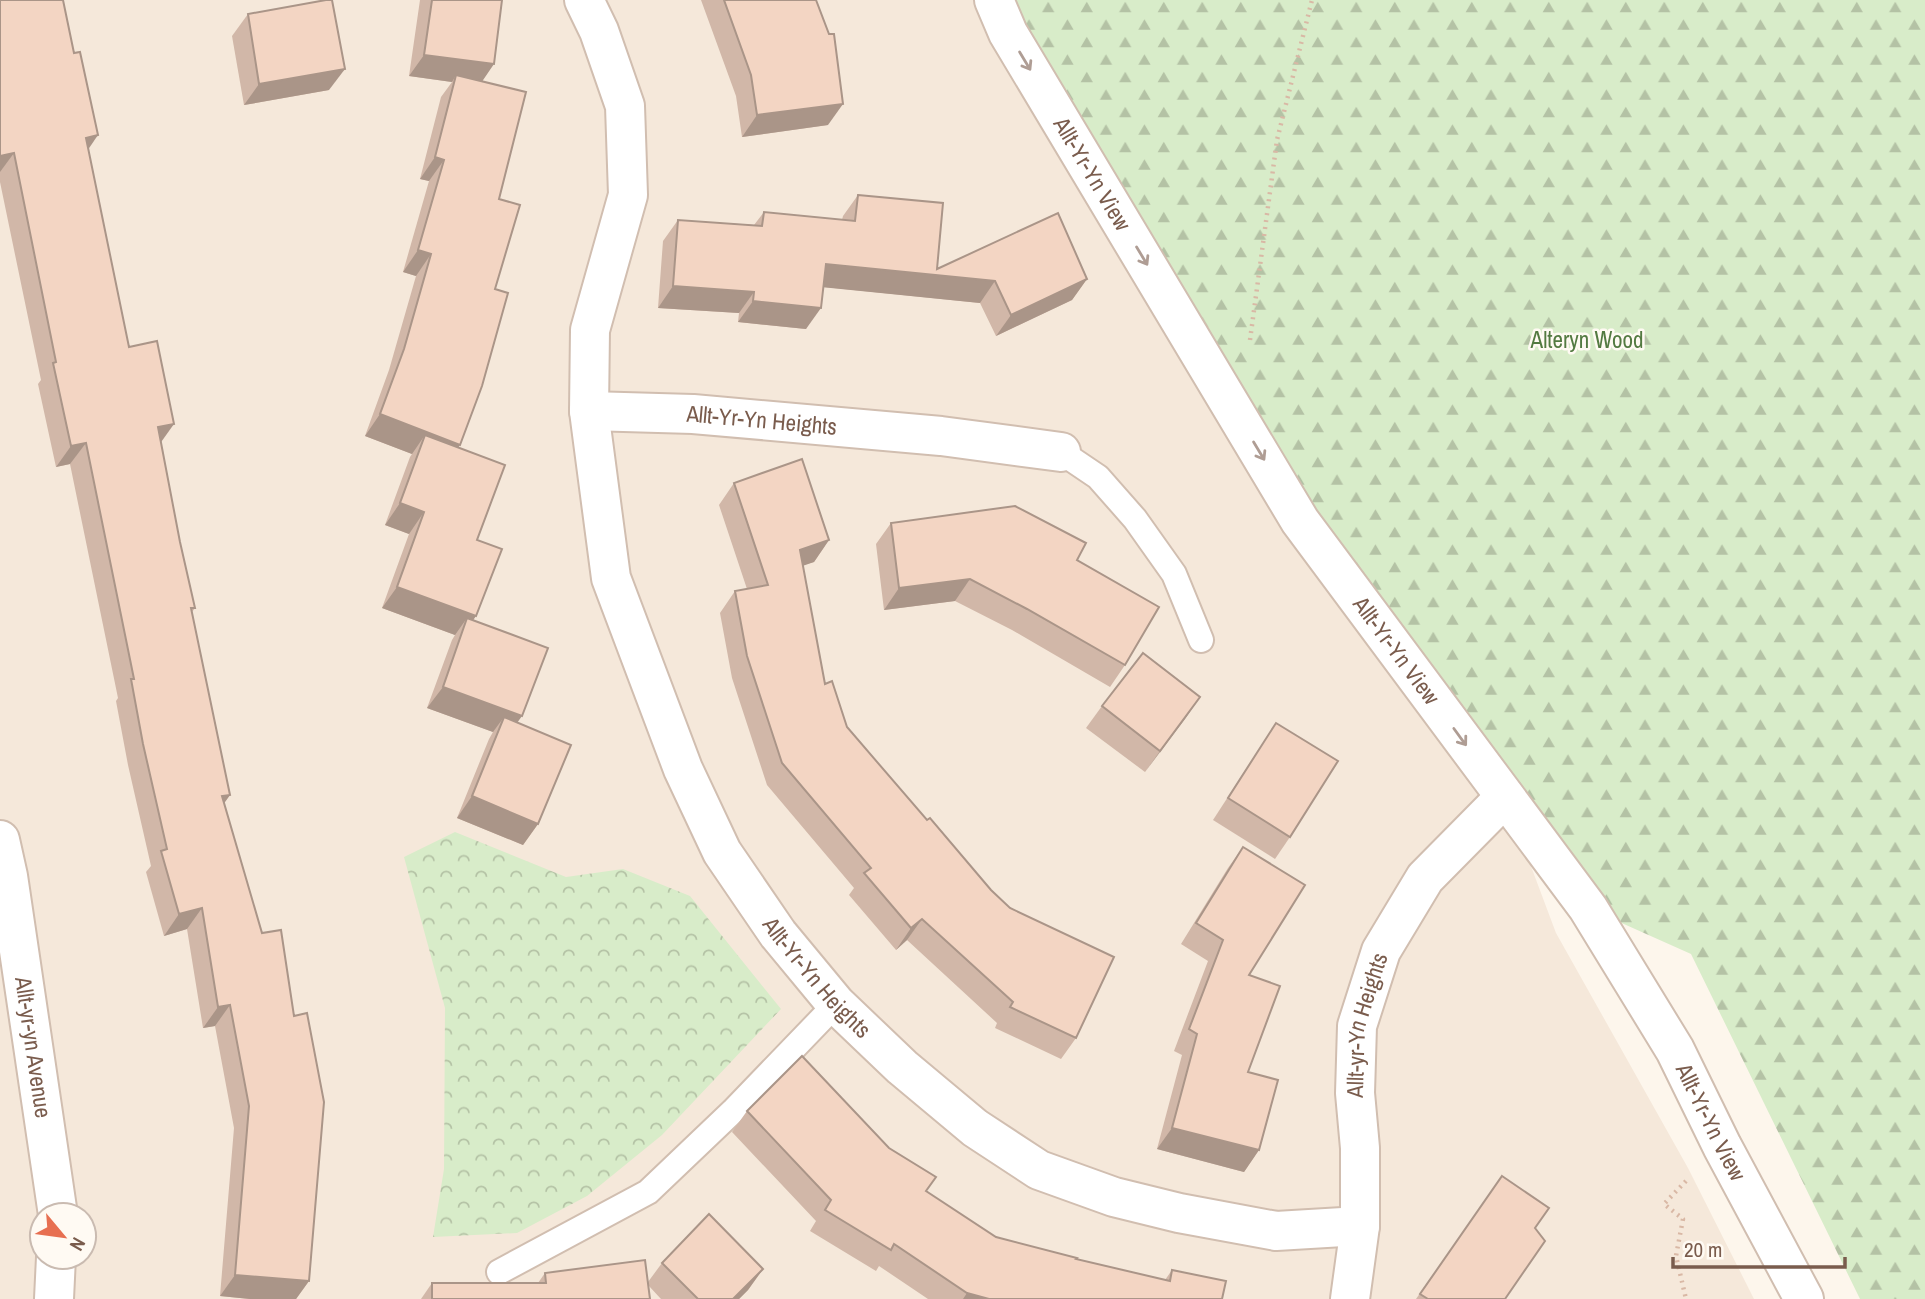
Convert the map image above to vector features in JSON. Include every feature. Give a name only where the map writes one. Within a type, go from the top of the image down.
[{"type":"street","name":"Allt-Yr-Yn Heights","points":[[584,0],[599,31],[625,106],[628,195],[590,330],[589,411],[611,579],[683,769],[722,852],[778,934],[836,1004],[902,1067],[975,1129],[1039,1170],[1114,1198],[1264,1229],[1276,1231],[1360,1226]]},
{"type":"street","name":"Allt-Yr-Yn View","points":[[994,0],[1008,33],[1300,521],[1588,908],[1675,1049],[1722,1146],[1804,1299]]},
{"type":"street","name":"Allt-Yr-Yn Heights","points":[[589,411],[693,414],[941,436],[1061,452]]},
{"type":"street","name":"Allt-yr-Yn Heights","points":[[1350,1299],[1360,1226],[1360,1148],[1355,1093],[1357,1026],[1381,951],[1425,878],[1505,797]]},
{"type":"street","name":"Allt-yr-yn Avenue","points":[[0,840],[8,876],[57,1201]]},
{"type":"street","points":[[54,1299],[55,1271]]},
{"type":"lane","points":[[1061,452],[1098,477],[1135,519],[1174,574],[1201,640]]},
{"type":"lane","points":[[499,1272],[648,1192],[733,1111],[836,1004]]},
{"type":"path","points":[[1240,419],[1277,140],[1312,0]]},
{"type":"path","points":[[1686,1299],[1676,1256],[1684,1219],[1664,1204],[1722,1146]]},
{"type":"shaded area","points":[[0,0],[994,0],[1505,797],[1556,933],[1688,1168],[1754,1299],[0,1299]]},
{"type":"green space","name":"Alteryn Wood","points":[[994,0],[1925,0],[1925,1299],[1860,1299],[1691,954],[1588,908],[1300,521]]},
{"type":"green space","points":[[455,832],[566,877],[623,869],[690,896],[781,1009],[662,1135],[587,1196],[517,1233],[433,1237],[444,1169],[445,1008],[404,857]]},
{"type":"building","points":[[0,0],[63,0],[74,53],[80,52],[98,135],[86,138],[129,347],[157,341],[174,424],[158,427],[195,608],[191,608],[230,795],[222,796],[262,933],[281,930],[294,1016],[307,1013],[324,1102],[309,1281],[235,1275],[249,1106],[230,1005],[218,1007],[202,908],[179,914],[161,851],[167,849],[143,744],[131,679],[134,679],[86,443],[71,446],[14,153],[0,156]]},
{"type":"building","points":[[332,0],[345,69],[259,84],[248,14]]},
{"type":"building","points":[[432,0],[502,0],[494,64],[424,55]]},
{"type":"building","points":[[724,0],[816,0],[829,34],[834,34],[843,104],[757,115],[751,75]]},
{"type":"building","points":[[456,75],[526,92],[499,199],[520,205],[495,289],[508,293],[482,386],[460,445],[380,414],[404,349],[431,254],[418,250],[444,160],[435,157]]},
{"type":"building","points":[[858,195],[943,203],[937,269],[1058,213],[1087,279],[1011,315],[995,281],[826,264],[821,308],[753,301],[754,292],[673,286],[678,220],[762,226],[764,212],[855,221]]},
{"type":"building","points":[[425,435],[505,465],[477,540],[502,549],[476,616],[397,587],[424,512],[400,503]]},
{"type":"building","points":[[802,459],[829,540],[800,550],[825,684],[832,681],[847,727],[927,820],[930,818],[991,890],[1010,908],[1114,957],[1076,1038],[1010,1007],[1013,1002],[922,919],[911,928],[864,873],[871,868],[782,763],[747,656],[735,591],[768,585],[734,483]]},
{"type":"building","points":[[1015,506],[1086,543],[1077,560],[1159,607],[1125,665],[970,579],[899,588],[891,523]]},
{"type":"building","points":[[467,618],[548,648],[522,716],[443,687]]},
{"type":"building","points":[[1143,653],[1200,697],[1160,751],[1102,706]]},
{"type":"building","points":[[504,717],[571,745],[538,824],[472,796]]},
{"type":"building","points":[[1276,723],[1338,761],[1290,837],[1228,798]]},
{"type":"building","points":[[1243,847],[1305,885],[1249,975],[1280,986],[1248,1072],[1278,1080],[1259,1150],[1172,1128],[1197,1034],[1189,1029],[1223,940],[1196,923]]},
{"type":"building","points":[[802,1056],[889,1148],[936,1177],[926,1191],[996,1237],[1170,1281],[1172,1270],[1226,1281],[1222,1299],[989,1299],[967,1293],[894,1244],[891,1250],[825,1210],[831,1200],[747,1111]]},
{"type":"building","points":[[1502,1176],[1549,1208],[1535,1228],[1545,1241],[1505,1299],[1428,1299],[1420,1294]]},
{"type":"building","points":[[709,1214],[763,1269],[733,1299],[698,1299],[662,1263]]},
{"type":"building","points":[[645,1260],[650,1299],[432,1299],[432,1283],[546,1283],[545,1273]]}]
